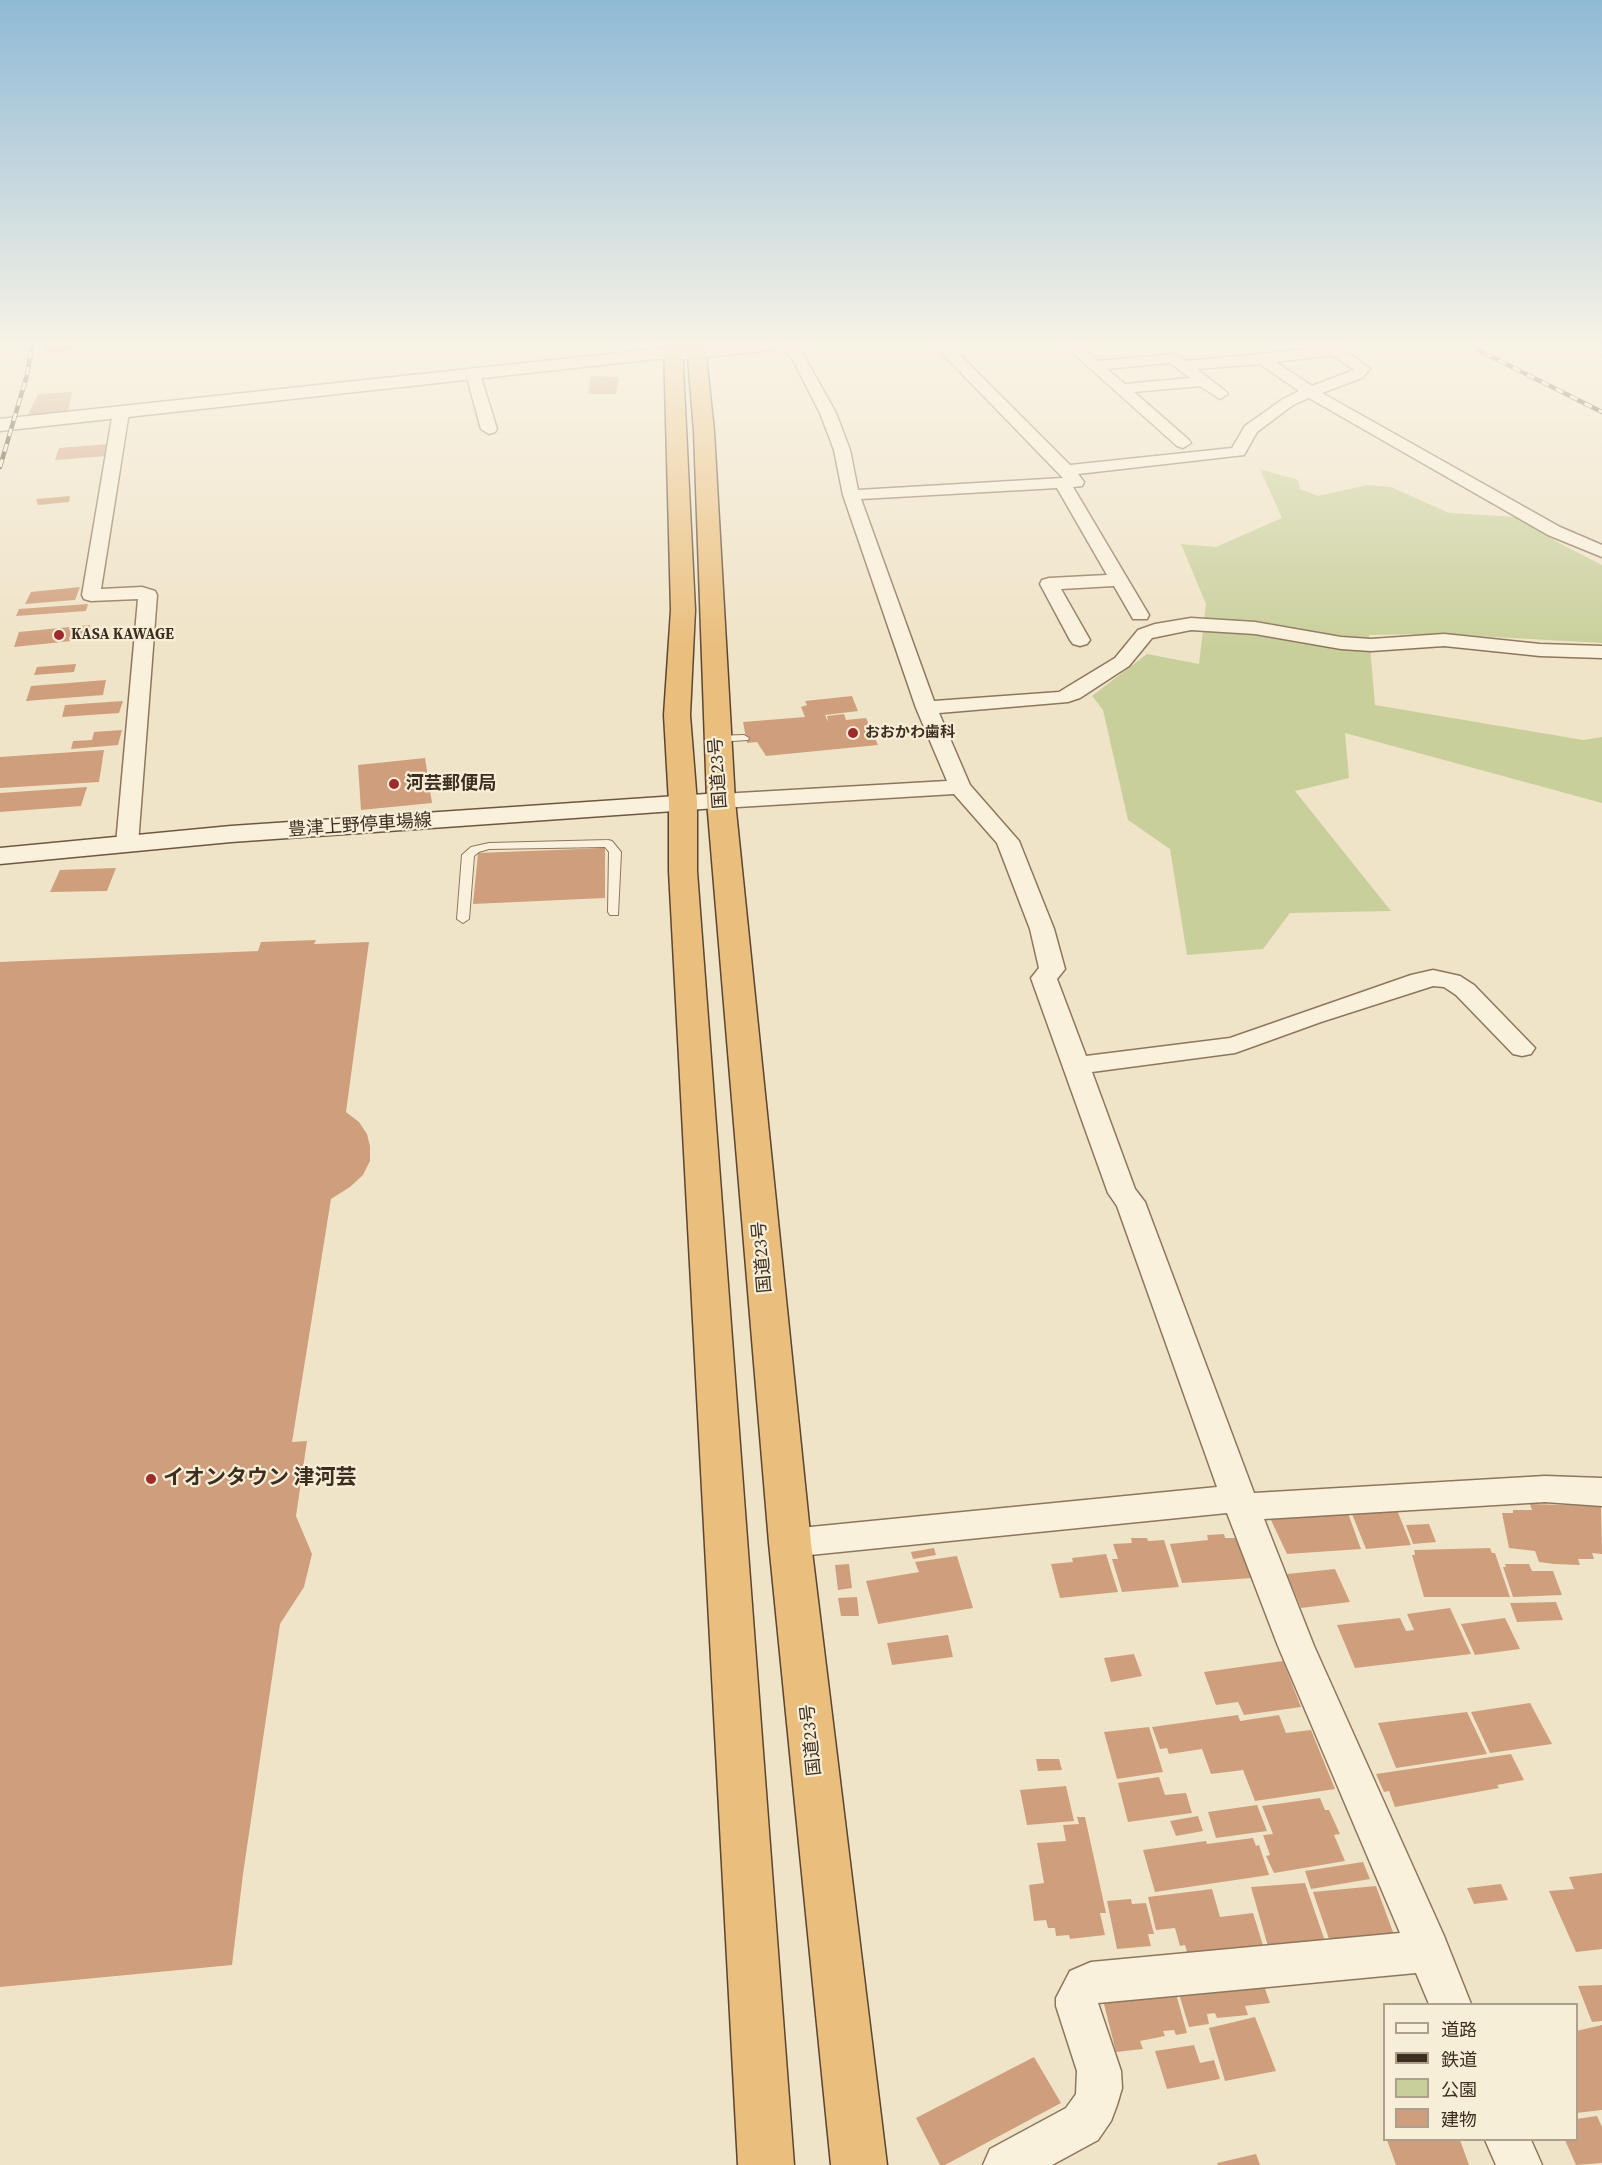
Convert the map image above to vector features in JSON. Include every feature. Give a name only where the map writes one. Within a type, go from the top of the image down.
[{"type":"highway","name":"国道23号","points":[[684,447],[683,610],[677,715],[683,803],[684,883],[766,2165]]},
{"type":"highway","name":"国道23号","points":[[705,447],[730,739],[721,801],[790,1543],[859,2165]]},
{"type":"street","points":[[116,447],[91,595],[142,593],[148,595],[127,844]]},
{"type":"street","points":[[841,447],[851,495],[926,708],[960,787],[1008,841],[1042,929],[1052,969],[1044,978],[1122,1193],[1130,1202],[1296,1646],[1450,2003]]},
{"type":"street","points":[[1044,447],[1053,456],[1140,615]]},
{"type":"street","points":[[1053,456],[1136,447]]},
{"type":"street","points":[[851,495],[1064,477],[1238,452],[1241,447]]},
{"type":"street","points":[[1408,447],[1575,541],[1602,552]]},
{"type":"street","points":[[1575,541],[1602,536]]},
{"type":"street","points":[[1080,640],[1049,584],[1119,580]]},
{"type":"street","points":[[926,708],[1060,698],[1073,694],[1122,662],[1145,634],[1191,624],[1255,628],[1351,644],[1371,645],[1444,640],[1540,650],[1602,652]]},
{"type":"street","points":[[721,801],[960,787]]},
{"type":"street","name":"豊津上野停車場線","points":[[0,856],[231,834],[721,801]]},
{"type":"street","points":[[1076,1066],[1235,1045],[1312,1016],[1420,980],[1433,978],[1451,981],[1465,990],[1522,1048]]},
{"type":"street","points":[[790,1543],[1241,1503],[1545,1489],[1602,1492]]},
{"type":"street","points":[[1005,2165],[1082,2124],[1095,2105],[1101,2088],[1099,2071],[1077,2006],[1077,1998],[1085,1986],[1103,1982],[1429,1951]]},
{"type":"street","points":[[1509,2141],[1519,2165]]},
{"type":"lane","points":[[463,919],[468,855],[475,849],[489,846],[608,843],[615,852],[614,912]]},
{"type":"green space","points":[[1260,469],[1298,480],[1300,489],[1318,496],[1367,485],[1391,487],[1449,513],[1516,517],[1557,542],[1602,565],[1602,643],[1441,634],[1369,635],[1375,705],[1583,740],[1602,737],[1602,803],[1345,733],[1349,778],[1295,791],[1391,911],[1290,913],[1263,949],[1187,955],[1170,849],[1128,820],[1103,710],[1092,696],[1147,654],[1199,664],[1206,604],[1181,544],[1216,547],[1282,518]]},
{"type":"building","points":[[109,447],[107,456],[55,460],[59,448]]},
{"type":"building","points":[[70,496],[69,502],[38,505],[36,499]]},
{"type":"building","points":[[80,587],[75,600],[25,604],[31,592]]},
{"type":"building","points":[[88,604],[86,611],[16,616],[19,609]]},
{"type":"building","name":"KASA KAWAGE","points":[[90,625],[89,632],[101,631],[100,638],[14,647],[19,632]]},
{"type":"building","points":[[76,664],[74,672],[34,675],[37,667]]},
{"type":"building","points":[[106,680],[103,695],[26,701],[31,686]]},
{"type":"building","points":[[852,696],[858,711],[825,715],[828,722],[827,716],[844,714],[846,720],[866,718],[878,745],[766,756],[757,742],[747,743],[743,722],[805,717],[801,707],[807,705],[805,701]]},
{"type":"building","points":[[123,701],[119,713],[62,717],[65,705]]},
{"type":"building","points":[[122,730],[118,745],[71,749],[73,741],[92,740],[94,732]]},
{"type":"building","points":[[104,750],[99,782],[0,788],[0,757]]},
{"type":"building","name":"河芸郵便局","points":[[425,758],[432,803],[361,810],[358,765]]},
{"type":"building","points":[[87,787],[81,806],[0,812],[0,793]]},
{"type":"building","points":[[605,848],[605,898],[473,904],[478,853]]},
{"type":"building","points":[[116,868],[107,891],[50,892],[60,870]]},
{"type":"building","name":"イオンタウン 津河芸","points":[[316,940],[314,944],[369,942],[346,1112],[359,1122],[367,1134],[370,1161],[363,1175],[331,1199],[292,1442],[307,1441],[296,1516],[312,1554],[304,1587],[280,1624],[232,1965],[0,1987],[0,962],[258,951],[261,942]]},
{"type":"building","points":[[1530,1504],[1601,1506],[1602,1554],[1592,1553],[1594,1559],[1578,1559],[1580,1565],[1554,1564],[1539,1562],[1535,1551],[1509,1548],[1502,1513],[1513,1513],[1513,1510],[1532,1510]]},
{"type":"building","points":[[1397,1510],[1411,1545],[1366,1549],[1352,1514]]},
{"type":"building","points":[[1348,1513],[1361,1549],[1287,1554],[1270,1518]]},
{"type":"building","points":[[1429,1524],[1436,1542],[1413,1544],[1406,1525]]},
{"type":"building","points":[[1224,1534],[1225,1538],[1237,1538],[1252,1578],[1182,1583],[1170,1544],[1208,1540],[1207,1535]]},
{"type":"building","points":[[1131,1538],[1147,1538],[1148,1541],[1164,1540],[1179,1587],[1122,1592],[1112,1559],[1118,1559],[1113,1544],[1132,1543]]},
{"type":"building","points":[[934,1548],[936,1555],[913,1559],[911,1552]]},
{"type":"building","points":[[1490,1548],[1492,1553],[1495,1553],[1510,1597],[1424,1597],[1412,1555],[1415,1555],[1414,1550]]},
{"type":"building","points":[[1106,1554],[1118,1592],[1060,1598],[1051,1564],[1073,1562],[1072,1558]]},
{"type":"building","points":[[957,1556],[973,1608],[878,1624],[866,1581],[919,1572],[915,1562]]},
{"type":"building","points":[[849,1564],[852,1588],[838,1590],[835,1565]]},
{"type":"building","points":[[1505,1564],[1529,1564],[1532,1571],[1553,1571],[1562,1595],[1513,1597],[1503,1567],[1506,1567]]},
{"type":"building","points":[[1335,1569],[1350,1602],[1301,1608],[1287,1574]]},
{"type":"building","points":[[857,1597],[859,1616],[841,1616],[838,1598]]},
{"type":"building","points":[[1556,1602],[1563,1620],[1517,1622],[1510,1603]]},
{"type":"building","points":[[1450,1608],[1471,1654],[1355,1668],[1337,1625],[1400,1618],[1406,1631],[1414,1630],[1407,1614]]},
{"type":"building","points":[[1505,1618],[1520,1649],[1475,1655],[1461,1624]]},
{"type":"building","points":[[948,1635],[953,1657],[892,1665],[887,1643]]},
{"type":"building","points":[[1134,1654],[1142,1676],[1111,1682],[1104,1658]]},
{"type":"building","points":[[1283,1661],[1301,1707],[1244,1715],[1238,1702],[1216,1705],[1204,1672]]},
{"type":"building","points":[[1530,1703],[1552,1744],[1490,1753],[1471,1712]]},
{"type":"building","points":[[1467,1712],[1487,1754],[1396,1768],[1378,1723]]},
{"type":"building","points":[[1238,1715],[1240,1721],[1279,1715],[1286,1733],[1311,1730],[1335,1789],[1255,1801],[1243,1770],[1211,1774],[1202,1749],[1169,1754],[1167,1748],[1160,1749],[1152,1727]]},
{"type":"building","points":[[1149,1727],[1163,1772],[1117,1779],[1104,1732]]},
{"type":"building","points":[[1511,1754],[1524,1780],[1497,1785],[1499,1788],[1395,1807],[1389,1791],[1384,1792],[1376,1774]]},
{"type":"building","points":[[1036,1759],[1059,1759],[1062,1770],[1038,1771]]},
{"type":"building","points":[[1159,1777],[1165,1795],[1186,1793],[1192,1813],[1128,1822],[1118,1783]]},
{"type":"building","points":[[1066,1786],[1074,1821],[1027,1825],[1020,1790]]},
{"type":"building","points":[[1320,1798],[1325,1810],[1329,1810],[1340,1834],[1334,1835],[1345,1861],[1274,1873],[1266,1856],[1270,1855],[1263,1835],[1273,1834],[1262,1806]]},
{"type":"building","points":[[1257,1805],[1267,1831],[1216,1838],[1208,1812]]},
{"type":"building","points":[[1198,1816],[1203,1831],[1176,1836],[1170,1821]]},
{"type":"building","points":[[1077,1817],[1085,1817],[1106,1913],[1100,1913],[1105,1935],[1070,1939],[1069,1935],[1056,1936],[1055,1928],[1048,1928],[1046,1920],[1034,1921],[1029,1885],[1044,1883],[1037,1843],[1066,1841],[1063,1825],[1079,1824]]},
{"type":"building","points":[[1253,1838],[1256,1846],[1259,1845],[1269,1875],[1155,1892],[1143,1850],[1206,1841],[1207,1844]]},
{"type":"building","points":[[1363,1862],[1370,1879],[1311,1889],[1305,1871]]},
{"type":"building","points":[[1602,1873],[1602,1949],[1576,1952],[1549,1891],[1574,1889],[1569,1877]]},
{"type":"building","points":[[1305,1883],[1326,1944],[1269,1950],[1251,1887]]},
{"type":"building","points":[[1501,1884],[1508,1900],[1474,1904],[1467,1888]]},
{"type":"building","points":[[1376,1886],[1393,1932],[1397,1932],[1401,1942],[1332,1948],[1313,1892]]},
{"type":"building","points":[[1212,1889],[1220,1917],[1253,1913],[1266,1955],[1190,1962],[1185,1945],[1180,1946],[1175,1928],[1156,1930],[1148,1897]]},
{"type":"building","points":[[1131,1899],[1132,1904],[1146,1903],[1154,1934],[1148,1934],[1151,1946],[1117,1949],[1107,1901]]},
{"type":"building","points":[[1262,1980],[1270,2003],[1245,2006],[1248,2015],[1217,2018],[1215,2013],[1207,2014],[1209,2024],[1189,2027],[1178,1991]]},
{"type":"building","points":[[1602,1985],[1602,2021],[1592,2022],[1578,1986]]},
{"type":"building","points":[[1175,1990],[1187,2033],[1176,2035],[1174,2030],[1163,2031],[1165,2036],[1140,2041],[1143,2049],[1116,2052],[1103,2000]]},
{"type":"building","points":[[1255,2017],[1276,2071],[1225,2081],[1209,2028]]},
{"type":"building","points":[[1602,2025],[1602,2110],[1578,2113],[1578,2031]]},
{"type":"building","points":[[1194,2045],[1200,2063],[1214,2060],[1220,2079],[1167,2089],[1155,2051]]},
{"type":"building","points":[[1034,2057],[1061,2103],[945,2165],[940,2165],[916,2118]]},
{"type":"building","points":[[1597,2116],[1602,2127],[1602,2163],[1576,2165],[1565,2141],[1578,2141],[1578,2119]]},
{"type":"building","points":[[1387,2141],[1460,2141],[1469,2165],[1396,2165]]},
{"type":"building","points":[[1256,2154],[1260,2165],[1218,2165],[1217,2163]]},
{"type":"railway","points":[[0,467],[6,447]]},
{"type":"place","name":"KASA KAWAGE","points":[[59,635]]},
{"type":"place","name":"おおかわ歯科","points":[[853,733]]},
{"type":"place","name":"河芸郵便局","points":[[394,784]]},
{"type":"place","name":"イオンタウン 津河芸","points":[[151,1479]]}]
